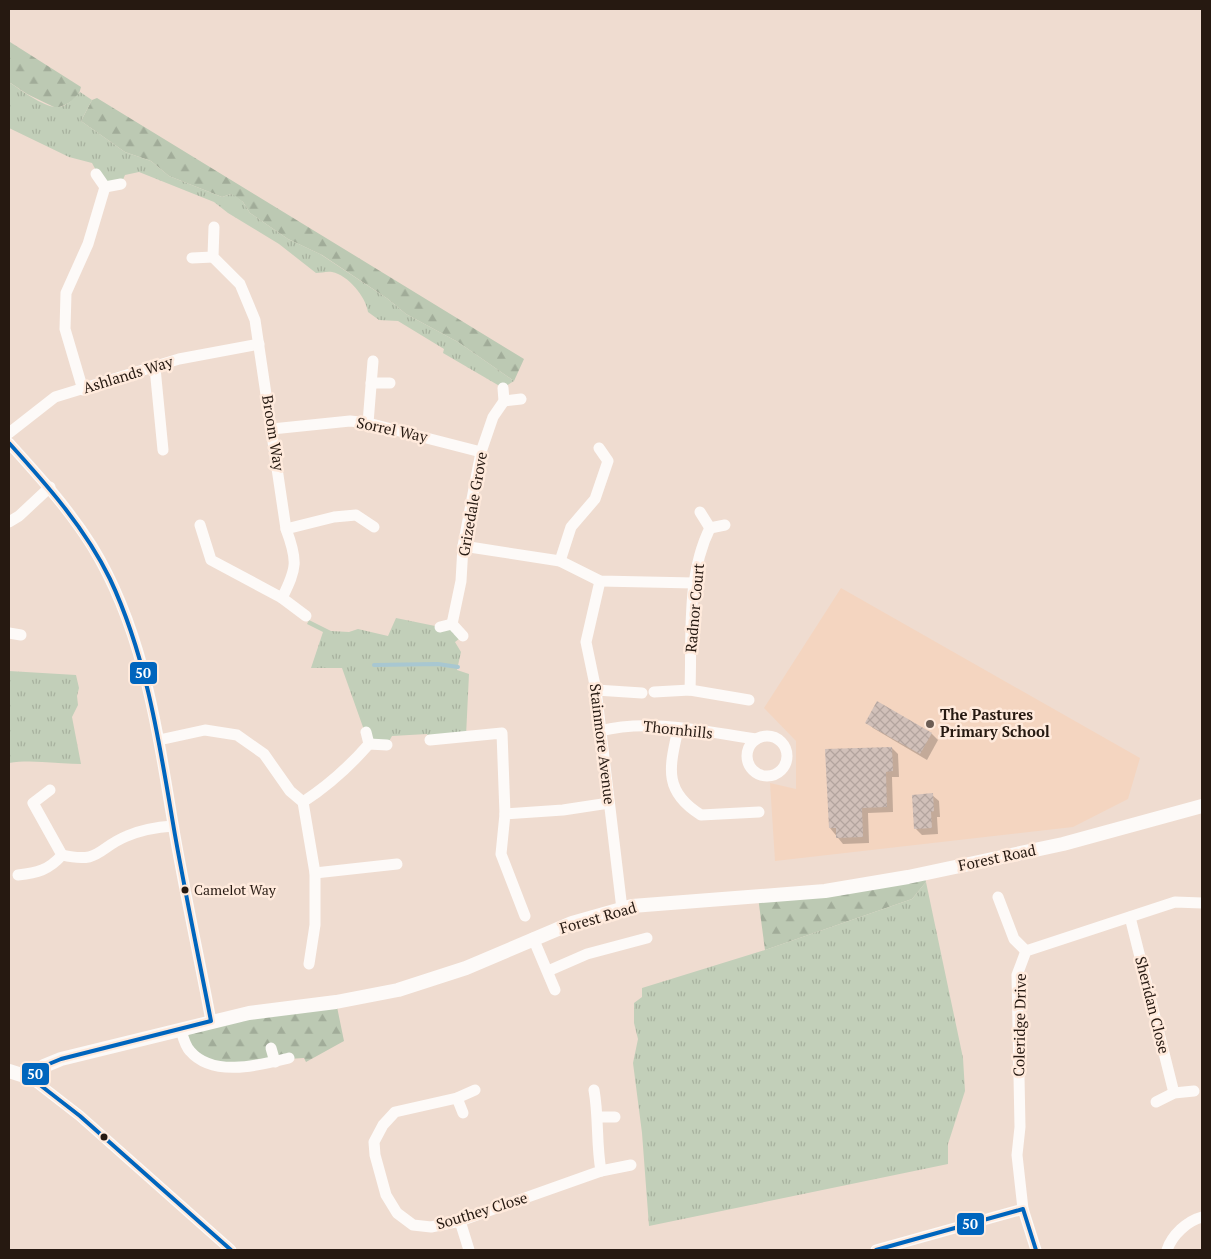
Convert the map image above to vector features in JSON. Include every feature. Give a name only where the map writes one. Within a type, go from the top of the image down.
[{"type":"street","points":[[96,174],[105,187]]},
{"type":"street","points":[[105,187],[121,184]]},
{"type":"street","points":[[83,390],[65,329],[66,293],[88,244],[105,187]]},
{"type":"street","points":[[192,258],[213,257],[214,227]]},
{"type":"street","name":"Broom Way","points":[[213,257],[240,284],[255,320],[286,529],[294,551],[294,574],[282,598]]},
{"type":"street","name":"Ashlands Way","points":[[9,433],[55,397],[155,368],[179,359],[259,344]]},
{"type":"street","points":[[368,423],[373,361]]},
{"type":"street","points":[[155,368],[163,450]]},
{"type":"street","points":[[372,383],[390,383]]},
{"type":"street","points":[[503,388],[504,401],[521,399]]},
{"type":"street","name":"Grizedale Grove","points":[[452,624],[462,582],[463,546],[481,452],[493,417],[504,401]]},
{"type":"street","name":"Sorrel Way","points":[[272,428],[350,421],[368,423],[481,452]]},
{"type":"street","points":[[9,443],[50,487],[92,547],[118,598],[138,649],[159,740],[173,826],[212,1021]]},
{"type":"street","points":[[560,561],[571,527],[595,499],[608,461],[599,448]]},
{"type":"street","points":[[9,522],[20,516],[50,487]]},
{"type":"street","points":[[700,512],[710,528],[726,525]]},
{"type":"street","points":[[286,529],[334,517],[356,515],[374,528]]},
{"type":"street","points":[[200,525],[211,560],[282,598],[306,616]]},
{"type":"street","name":"Radnor Court","points":[[690,690],[694,583],[702,544],[710,528]]},
{"type":"street","points":[[463,546],[560,561],[600,581],[694,583]]},
{"type":"street","name":"Stainmore Avenue","points":[[600,581],[586,642],[596,690],[622,909]]},
{"type":"street","points":[[440,627],[452,624],[463,636]]},
{"type":"street","points":[[9,633],[21,635]]},
{"type":"street","points":[[596,690],[642,693]]},
{"type":"street","points":[[654,692],[690,690],[749,700]]},
{"type":"street","name":"Thornhills","points":[[600,731],[619,726],[632,726],[678,729],[756,739]]},
{"type":"street","points":[[678,729],[670,769],[673,786],[685,800],[702,814],[759,812]]},
{"type":"street","points":[[159,740],[205,730],[237,735],[264,754],[290,791],[303,802],[314,873],[315,925],[309,964]]},
{"type":"street","points":[[366,732],[370,744]]},
{"type":"street","points":[[430,740],[502,733],[505,814],[501,854],[525,916]]},
{"type":"street","points":[[303,802],[338,778],[370,744]]},
{"type":"street","points":[[370,744],[387,745]]},
{"type":"street","points":[[50,790],[34,803],[62,855],[79,859],[94,857],[126,836],[173,826]]},
{"type":"street","points":[[505,814],[563,810],[609,803]]},
{"type":"street","name":"Forest Road","points":[[31,1078],[44,1066],[60,1060],[212,1021],[398,990],[466,968],[572,923],[622,909],[674,902],[825,891],[908,877],[1063,844],[1202,806]]},
{"type":"street","points":[[18,875],[40,872],[53,865],[62,855]]},
{"type":"street","points":[[314,873],[396,864]]},
{"type":"street","points":[[998,897],[1014,939],[1026,952]]},
{"type":"street","name":"Coleridge Drive","points":[[1036,1250],[1023,1209],[1017,1155],[1020,1127],[1017,975],[1026,952],[1174,902],[1202,902]]},
{"type":"street","name":"Sheridan Close","points":[[1130,917],[1174,1093]]},
{"type":"street","points":[[533,938],[555,990]]},
{"type":"street","points":[[548,971],[587,954],[647,938]]},
{"type":"street","points":[[181,1030],[189,1051],[202,1061],[226,1067],[247,1068],[289,1058]]},
{"type":"street","points":[[271,1048],[275,1062]]},
{"type":"street","points":[[9,1071],[31,1078],[80,1116],[230,1250]]},
{"type":"street","name":"Southey Close","points":[[475,1090],[456,1098],[395,1112],[383,1124],[374,1142],[375,1155],[386,1195],[397,1213],[413,1225],[431,1227],[460,1220],[601,1171],[630,1165]]},
{"type":"street","points":[[594,1090],[599,1117],[596,1137],[601,1171]]},
{"type":"street","points":[[1156,1102],[1174,1093],[1194,1091]]},
{"type":"street","points":[[456,1098],[462,1113]]},
{"type":"street","points":[[599,1117],[615,1116]]},
{"type":"street","points":[[876,1250],[1023,1209]]},
{"type":"street","points":[[1168,1250],[1170,1240],[1192,1219],[1202,1217]]},
{"type":"street","points":[[460,1220],[469,1250]]},
{"type":"shaded area","name":"The Pastures Primary School","points":[[841,588],[1140,758],[1128,799],[1073,827],[775,861],[770,783],[796,789],[796,741],[764,708]]},
{"type":"green space","points":[[10,42],[81,87],[78,95],[68,103],[56,108],[27,94],[9,82]]},
{"type":"green space","points":[[9,82],[32,98],[57,107],[67,104],[80,92],[92,100],[81,121],[125,152],[151,161],[169,176],[222,197],[231,194],[237,197],[243,202],[250,213],[288,239],[320,254],[388,299],[406,314],[458,342],[514,381],[503,388],[443,353],[444,349],[398,321],[379,320],[368,312],[367,306],[360,294],[344,277],[332,272],[316,273],[279,244],[228,213],[214,202],[139,172],[125,175],[121,184],[105,187],[92,163],[69,157],[9,128]]},
{"type":"green space","points":[[97,98],[524,359],[514,381],[458,342],[406,314],[388,299],[322,255],[288,239],[250,213],[243,202],[231,194],[222,197],[169,176],[151,161],[125,152],[81,121],[92,100]]},
{"type":"green space","points":[[396,618],[440,627],[452,624],[463,636],[455,642],[461,652],[457,670],[469,674],[466,736],[430,740],[427,734],[392,736],[387,745],[369,744],[342,668],[311,668],[323,632],[307,624],[309,620],[331,631],[349,632],[358,629],[388,636]]},
{"type":"green space","points":[[9,671],[76,675],[79,688],[77,696],[78,705],[72,717],[81,764],[9,763]]},
{"type":"green space","points":[[924,874],[926,882],[912,899],[765,950],[758,897]]},
{"type":"green space","points":[[926,882],[963,1058],[965,1091],[948,1144],[948,1164],[649,1226],[642,1133],[633,1063],[638,1039],[634,1023],[634,1003],[642,997],[642,988],[765,950],[912,899]]},
{"type":"green space","points":[[336,1002],[344,1041],[306,1062],[304,1058],[288,1059],[247,1068],[202,1061],[181,1030]]},
{"type":"building","points":[[877,701],[932,733],[920,754],[865,723]]},
{"type":"building","points":[[892,747],[893,771],[886,772],[887,807],[862,808],[863,837],[836,838],[836,828],[829,828],[825,749]]},
{"type":"building","points":[[933,793],[934,811],[931,812],[932,828],[914,829],[912,795]]},
{"type":"waterway","points":[[374,665],[438,664],[458,667]]},
{"type":"transit line","name":"50","points":[[9,443],[51,491],[89,542],[110,579],[134,641],[158,737],[179,858],[211,1021],[61,1059],[44,1066],[31,1078],[80,1116],[231,1250]]},
{"type":"transit line","name":"50","points":[[876,1250],[1023,1209],[1036,1250]]},
{"type":"place","name":"The Pastures Primary School","points":[[930,724]]},
{"type":"place","name":"Camelot Way","points":[[185,890]]}]
